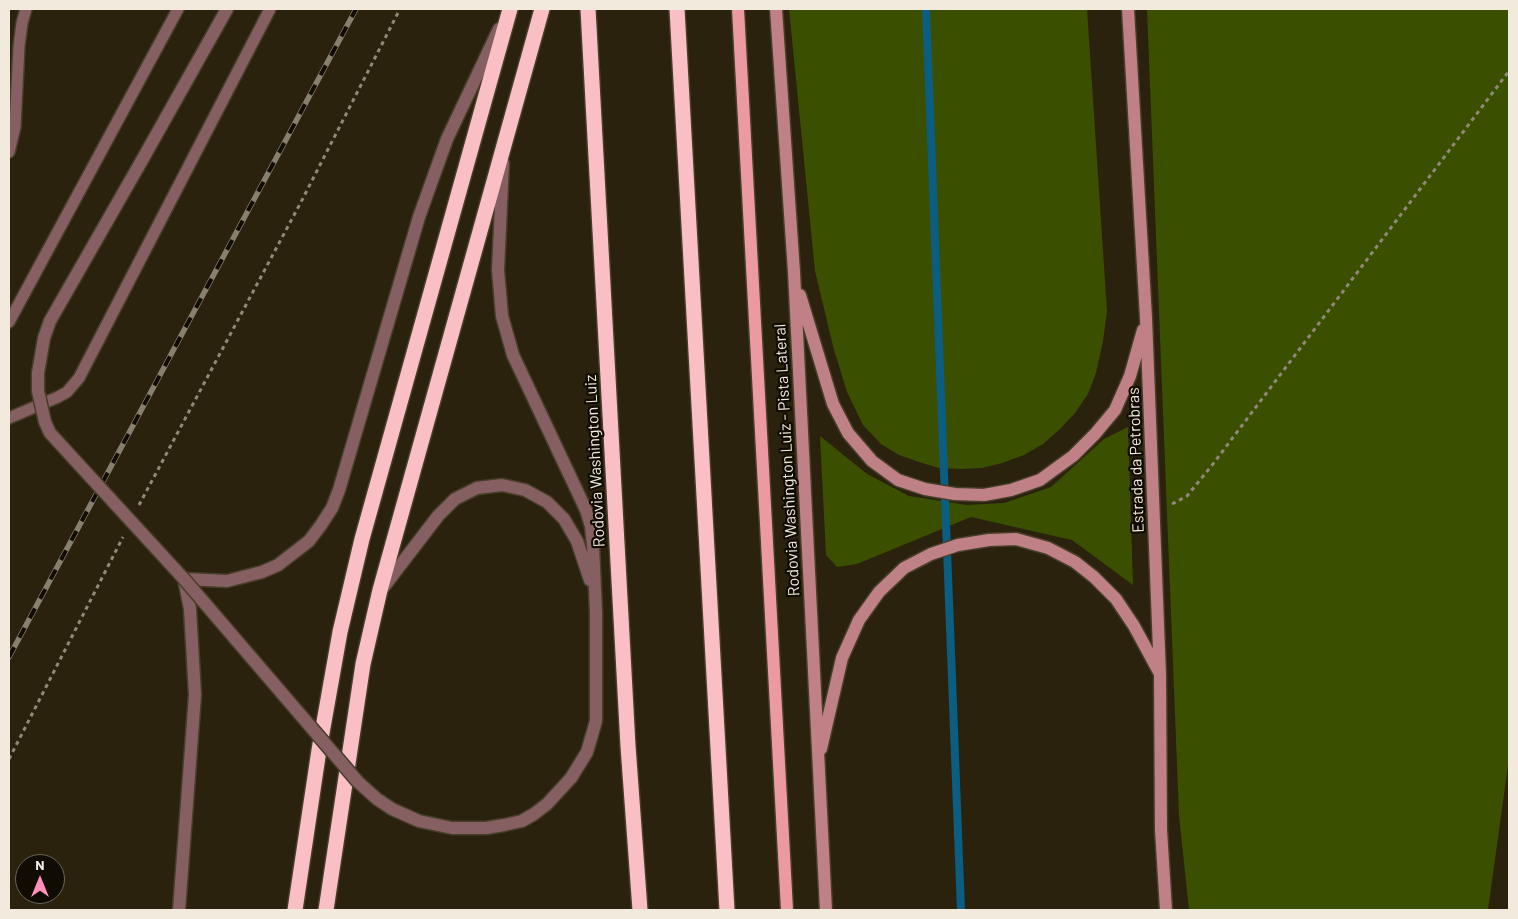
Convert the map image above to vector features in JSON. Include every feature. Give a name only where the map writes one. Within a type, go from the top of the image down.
[{"type":"highway","points":[[295,910],[318,750],[340,632],[362,539],[509,9]]},
{"type":"highway","points":[[326,910],[363,664],[380,590],[542,9]]},
{"type":"highway","name":"Rodovia Washington Luiz","points":[[588,9],[628,746],[640,910]]},
{"type":"highway","points":[[677,9],[727,910]]},
{"type":"main road","name":"Rodovia Washington Luiz - Pista Lateral","points":[[738,9],[787,910]]},
{"type":"main road","name":"Rodovia Washington Luiz - Pista Lateral","points":[[776,9],[794,272],[826,910]]},
{"type":"main road","name":"Estrada da Petrobras","points":[[1128,9],[1146,318],[1154,506],[1160,675],[1161,830],[1166,910]]},
{"type":"main road","points":[[794,272],[833,404],[848,433],[872,461],[898,480],[925,489],[955,494],[984,495],[1011,490],[1040,480],[1073,456],[1115,410],[1130,376],[1146,318]]},
{"type":"main road","points":[[818,764],[842,658],[859,620],[879,592],[904,568],[931,554],[958,545],[989,540],[1016,539],[1048,548],[1074,562],[1094,577],[1116,599],[1134,626],[1160,675]]},
{"type":"street","points":[[227,9],[50,321],[40,355],[38,373],[38,391],[45,422],[50,433],[184,579],[358,782],[377,799],[406,816],[452,828],[486,828],[504,825],[522,820],[534,814],[547,804],[571,778],[587,752],[596,721],[596,612],[591,526],[586,510],[513,355],[502,316],[498,270],[504,146]]},
{"type":"street","points":[[184,579],[227,581],[262,572],[278,565],[309,541],[322,525],[332,508],[339,490],[415,228],[447,139],[509,9]]},
{"type":"street","points":[[380,590],[438,516],[455,499],[477,488],[502,485],[525,490],[547,502],[564,519],[580,549],[588,572],[596,612]]},
{"type":"street","points":[[179,910],[195,695],[190,609],[184,579]]},
{"type":"lane","points":[[9,152],[14,127],[22,23],[26,9]]},
{"type":"lane","points":[[9,322],[178,9]]},
{"type":"lane","points":[[9,418],[67,392],[79,378],[270,9]]},
{"type":"lane","points":[[9,70],[16,88]]},
{"type":"path","points":[[138,507],[301,202],[400,9]]},
{"type":"path","points":[[1154,506],[1180,502],[1192,490],[1509,71]]},
{"type":"path","points":[[9,759],[125,533]]},
{"type":"green space","points":[[789,9],[1087,9],[1107,311],[1103,341],[1096,373],[1088,394],[1075,413],[1043,444],[1024,455],[982,468],[939,468],[899,455],[881,444],[863,425],[847,392],[834,350],[815,271]]},
{"type":"green space","points":[[1147,9],[1509,9],[1509,758],[1488,910],[1189,910],[1179,815]]},
{"type":"green space","points":[[1128,427],[1133,585],[1072,540],[971,517],[857,564],[837,567],[826,555],[820,436],[867,474],[909,496],[967,505],[1004,503],[1051,487],[1104,439]]},
{"type":"waterway","points":[[926,9],[961,910]]},
{"type":"railway","points":[[9,657],[356,9]]}]
